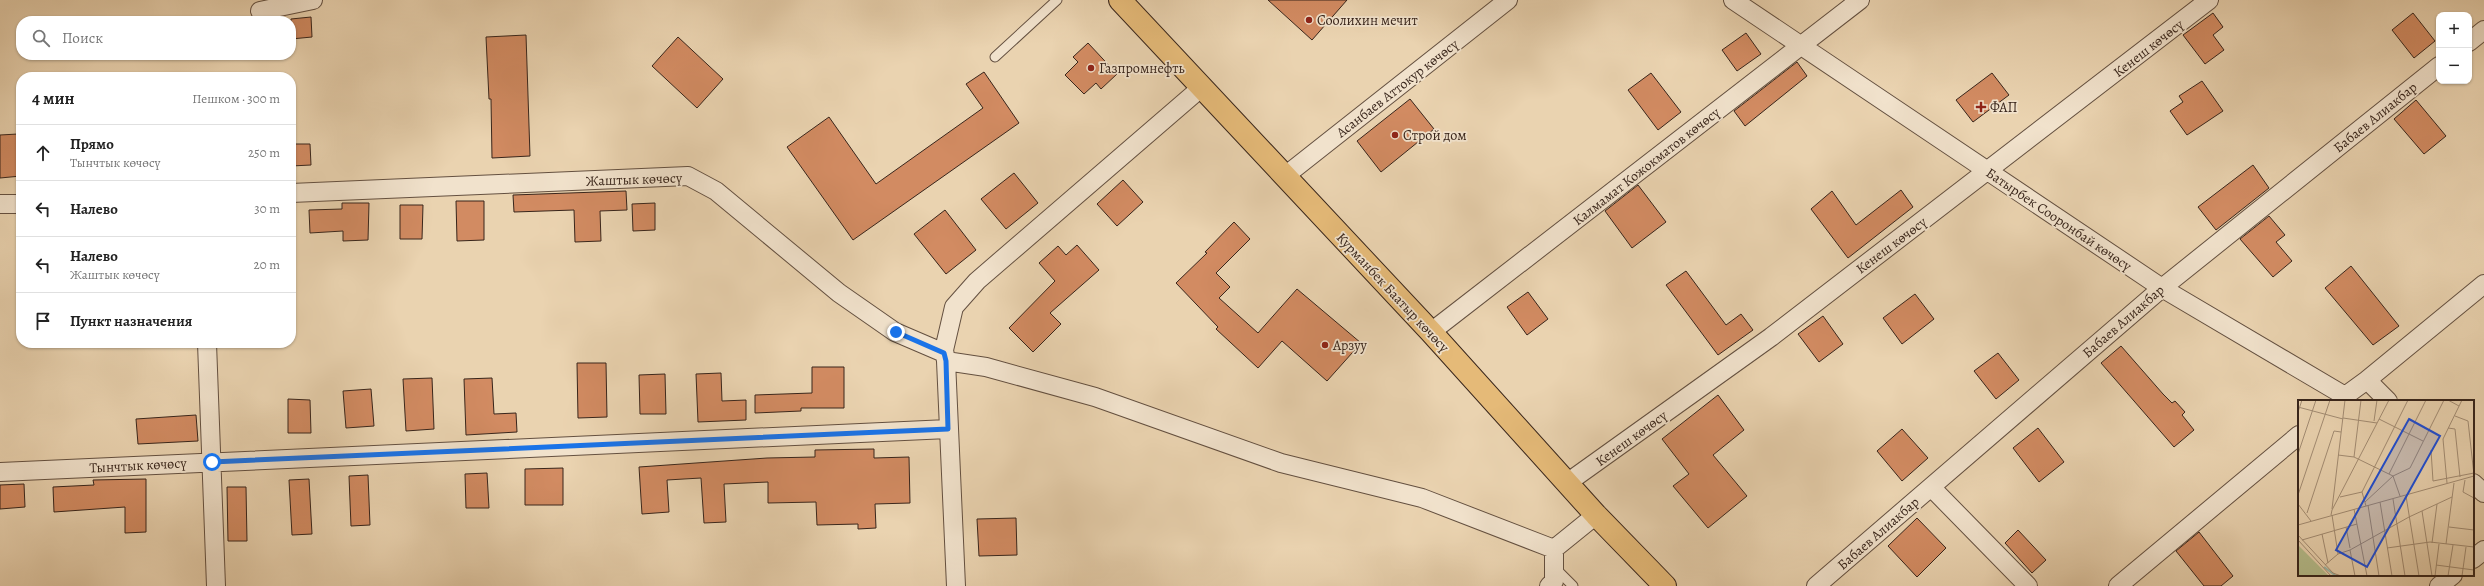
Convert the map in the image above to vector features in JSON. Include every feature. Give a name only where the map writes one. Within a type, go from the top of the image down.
[{"type":"highway","name":"Курманбек Баатыр көчөсү","points":[[1125,2],[1202,87],[1431,332],[1596,514],[1665,586]]},
{"type":"street","points":[[260,11],[313,0]]},
{"type":"street","name":"Асанбаев Аттокур көчөсү","points":[[1285,176],[1508,0]]},
{"type":"street","name":"Батырбек Сооронбай көчөсү","points":[[1733,0],[2162,288],[2342,399],[2484,284]]},
{"type":"street","name":"Калмамат Кожокматов көчөсү","points":[[1431,332],[1860,0]]},
{"type":"street","name":"Кенеш көчөсү","points":[[1568,483],[1771,337],[2209,0]]},
{"type":"street","points":[[2472,40],[2484,30]]},
{"type":"street","name":"Бабаев Алиакбар","points":[[1816,586],[2162,288],[2436,68]]},
{"type":"street","points":[[956,586],[945,357],[954,307],[977,281],[1202,87]]},
{"type":"street","name":"Жаштык көчөсү","points":[[296,193],[688,176],[716,191],[839,293],[896,332],[945,357],[1095,397],[1281,463],[1422,498],[1554,548]]},
{"type":"street","points":[[0,204],[16,204]]},
{"type":"street","points":[[207,348],[216,586]]},
{"type":"street","points":[[2367,380],[2387,400]]},
{"type":"street","name":"Тынчтык көчөсү","points":[[0,472],[948,429]]},
{"type":"street","points":[[2118,586],[2298,436]]},
{"type":"street","points":[[2474,484],[2484,493]]},
{"type":"street","points":[[1931,487],[2028,586]]},
{"type":"street","points":[[1552,578],[1554,548],[1596,514]]},
{"type":"street","points":[[2474,557],[2484,550]]},
{"type":"street","points":[[2439,586],[2452,576]]},
{"type":"lane","points":[[995,57],[1057,0]]},
{"type":"lane","points":[[1552,578],[1573,586]]},
{"type":"building","name":"Соолихин мечит","points":[[1268,0],[1347,0],[1312,40]]},
{"type":"building","points":[[2213,13],[2223,27],[2213,35],[2224,50],[2205,64],[2183,35]]},
{"type":"building","points":[[2413,13],[2435,41],[2414,58],[2392,30]]},
{"type":"building","points":[[311,17],[312,37],[296,39],[296,18]]},
{"type":"building","points":[[1746,33],[1761,54],[1737,71],[1722,50]]},
{"type":"building","points":[[526,35],[530,156],[492,158],[491,99],[489,99],[486,37]]},
{"type":"building","points":[[678,37],[723,79],[697,108],[652,66]]},
{"type":"building","name":"Газпромнефть","points":[[1088,43],[1117,74],[1101,89],[1096,83],[1084,94],[1065,75],[1078,62],[1073,57]]},
{"type":"building","points":[[1797,62],[1807,76],[1745,126],[1734,111]]},
{"type":"building","points":[[984,72],[1019,123],[853,240],[787,147],[829,117],[876,184],[983,108],[966,84]]},
{"type":"building","points":[[1651,73],[1681,112],[1658,130],[1628,90]]},
{"type":"building","name":"ФАП","points":[[1992,73],[2009,95],[1973,122],[1956,100]]},
{"type":"building","points":[[2202,81],[2223,111],[2187,135],[2170,111],[2183,102],[2179,96]]},
{"type":"building","name":"Строй дом","points":[[1410,99],[1434,129],[1381,172],[1357,141]]},
{"type":"building","points":[[2416,100],[2446,136],[2424,154],[2394,119]]},
{"type":"building","points":[[16,134],[16,176],[0,178],[0,135]]},
{"type":"building","points":[[296,144],[310,144],[311,165],[296,166]]},
{"type":"building","points":[[2253,165],[2269,188],[2216,230],[2198,207]]},
{"type":"building","points":[[1014,173],[1038,203],[1006,229],[981,199]]},
{"type":"building","points":[[1123,180],[1143,202],[1117,226],[1097,204]]},
{"type":"building","points":[[1638,185],[1666,222],[1632,248],[1605,211]]},
{"type":"building","points":[[1901,190],[1913,207],[1848,258],[1811,209],[1832,191],[1856,225]]},
{"type":"building","points":[[626,191],[627,210],[600,211],[601,241],[575,242],[574,210],[514,212],[513,195]]},
{"type":"building","points":[[456,201],[484,201],[484,240],[457,241]]},
{"type":"building","points":[[342,203],[369,203],[368,240],[343,241],[343,231],[310,233],[309,210],[342,209]]},
{"type":"building","points":[[655,203],[655,230],[633,231],[632,204]]},
{"type":"building","points":[[400,205],[423,205],[422,239],[400,239]]},
{"type":"building","points":[[945,210],[976,250],[946,274],[914,234]]},
{"type":"building","points":[[2269,216],[2285,235],[2276,242],[2292,261],[2273,277],[2240,239]]},
{"type":"building","points":[[1234,222],[1250,239],[1216,273],[1230,287],[1219,298],[1258,333],[1297,289],[1361,343],[1327,381],[1282,341],[1258,368],[1216,329],[1218,327],[1176,283],[1207,253],[1205,252]]},
{"type":"building","points":[[1077,245],[1099,270],[1050,313],[1061,324],[1033,352],[1009,328],[1055,281],[1039,263],[1058,246],[1066,255]]},
{"type":"building","points":[[2351,266],[2399,326],[2373,345],[2325,288]]},
{"type":"building","points":[[1686,271],[1726,325],[1741,314],[1753,330],[1718,355],[1666,285]]},
{"type":"building","points":[[1528,292],[1548,319],[1527,335],[1507,307]]},
{"type":"building","points":[[1915,294],[1934,319],[1902,344],[1883,318]]},
{"type":"building","points":[[1823,316],[1843,344],[1819,362],[1798,334]]},
{"type":"building","points":[[2121,346],[2163,394],[2172,403],[2175,401],[2185,412],[2182,415],[2194,430],[2174,447],[2101,363]]},
{"type":"building","points":[[1998,353],[2019,380],[1996,399],[1974,371]]},
{"type":"building","points":[[577,363],[606,363],[607,417],[578,418]]},
{"type":"building","points":[[812,367],[844,367],[844,408],[801,408],[801,411],[755,413],[755,395],[812,393]]},
{"type":"building","points":[[721,373],[722,401],[746,400],[746,420],[698,422],[696,374]]},
{"type":"building","points":[[665,374],[666,414],[640,414],[639,375]]},
{"type":"building","points":[[432,378],[434,429],[406,431],[403,379]]},
{"type":"building","points":[[492,378],[494,414],[516,413],[517,432],[466,435],[464,379]]},
{"type":"building","points":[[371,389],[374,426],[346,428],[343,391]]},
{"type":"building","points":[[1718,395],[1744,430],[1713,455],[1747,496],[1708,528],[1673,486],[1689,474],[1662,439]]},
{"type":"building","points":[[288,399],[310,400],[311,433],[288,433]]},
{"type":"building","points":[[196,415],[198,441],[138,444],[136,419]]},
{"type":"building","points":[[2038,428],[2064,462],[2039,482],[2013,448]]},
{"type":"building","points":[[1902,429],[1928,458],[1902,481],[1877,451]]},
{"type":"building","points":[[874,449],[874,458],[909,457],[910,503],[875,504],[876,528],[858,529],[858,524],[817,525],[816,502],[768,503],[768,482],[724,484],[726,522],[704,523],[701,478],[667,480],[669,512],[642,514],[639,467],[767,458],[815,457],[815,450]]},
{"type":"building","points":[[563,468],[563,505],[525,505],[525,469]]},
{"type":"building","points":[[487,473],[489,508],[466,508],[465,474]]},
{"type":"building","points":[[368,475],[370,525],[351,526],[349,476]]},
{"type":"building","points":[[146,479],[146,532],[125,533],[125,507],[54,512],[53,487],[94,485],[93,480]]},
{"type":"building","points":[[309,479],[312,534],[292,535],[289,480]]},
{"type":"building","points":[[24,484],[25,507],[0,509],[0,485]]},
{"type":"building","points":[[227,487],[246,487],[247,541],[228,541]]},
{"type":"building","points":[[1016,518],[1017,555],[979,556],[977,519]]},
{"type":"building","points":[[1917,518],[1946,548],[1917,577],[1888,546]]},
{"type":"building","points":[[2018,530],[2046,560],[2032,573],[2005,543]]},
{"type":"building","points":[[2199,532],[2233,576],[2221,586],[2204,586],[2176,551]]},
{"type":"place","name":"Соолихин мечит","points":[[1309,20]]},
{"type":"place","name":"Газпромнефть","points":[[1091,68]]},
{"type":"place","name":"ФАП","points":[[1981,107]]},
{"type":"place","name":"Строй дом","points":[[1395,135]]},
{"type":"place","name":"Арзуу","points":[[1325,345]]},
{"type":"route","points":[[212,462],[948,429],[946,361],[944,353],[896,332]]}]
